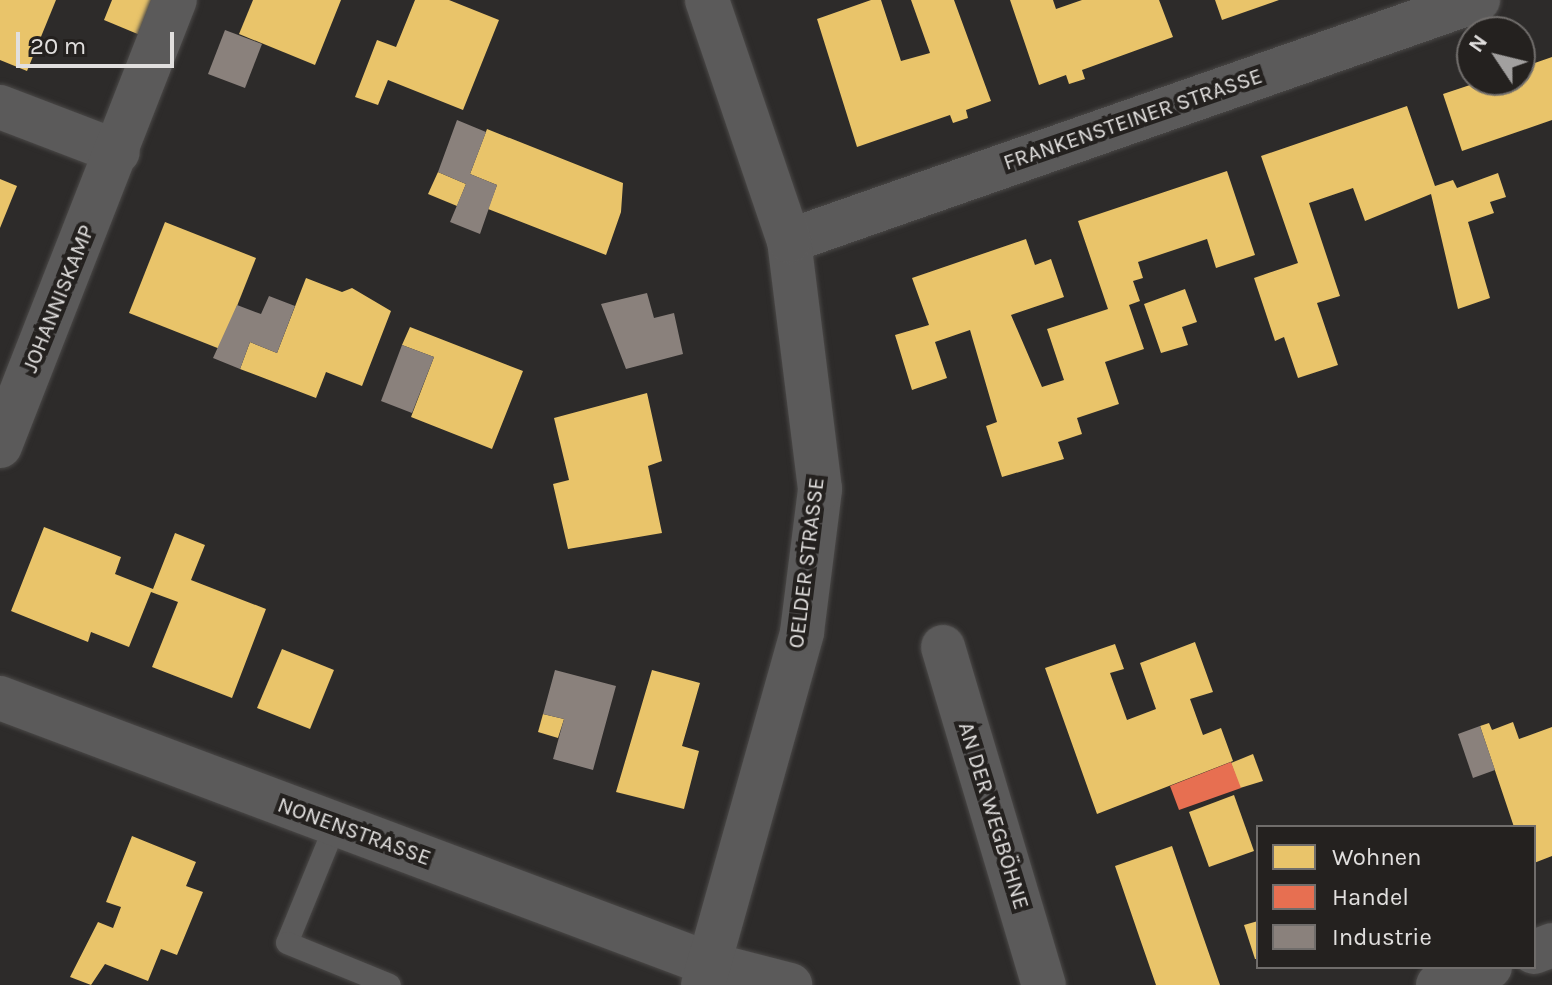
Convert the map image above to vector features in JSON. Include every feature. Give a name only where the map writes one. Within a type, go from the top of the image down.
[{"type":"street","name":"JOHANNISKAMP","points":[[0,446],[118,152],[175,0]]},
{"type":"street","name":"OELDER STRASSE","points":[[706,974],[802,632],[820,489],[789,241],[707,0]]},
{"type":"street","name":"FRANKENSTEINER STRASSE","points":[[789,241],[1478,0]]},
{"type":"street","points":[[0,107],[118,152]]},
{"type":"street","name":"AN DER WEGBÖHNE","points":[[943,647],[1044,985]]},
{"type":"street","name":"NONENSTRASSE","points":[[0,698],[335,826],[706,974]]},
{"type":"street","points":[[1438,985],[1484,969]]},
{"type":"street","points":[[706,974],[790,985]]},
{"type":"lane","points":[[335,826],[287,943],[390,985]]},
{"type":"building: Wohnen","points":[[0,0],[56,0],[27,71],[0,60]]},
{"type":"building: Wohnen","points":[[112,0],[153,0],[140,35],[104,20]]},
{"type":"building: Wohnen","points":[[253,0],[341,0],[315,65],[239,34]]},
{"type":"building: Wohnen","points":[[415,0],[449,0],[499,20],[463,110],[388,80],[378,105],[355,97],[377,40],[396,47]]},
{"type":"building: Wohnen","points":[[871,0],[881,0],[901,61],[930,53],[911,0],[954,0],[991,101],[966,110],[968,118],[953,123],[950,115],[857,147],[817,19]]},
{"type":"building: Wohnen","points":[[1010,0],[1053,0],[1056,9],[1082,0],[1159,0],[1173,37],[1082,70],[1085,79],[1069,84],[1066,75],[1039,85]]},
{"type":"building: Wohnen","points":[[1215,0],[1279,0],[1222,20]]},
{"type":"building: Wohnen","points":[[1552,57],[1552,120],[1462,151],[1443,94],[1456,90],[1456,96],[1536,96],[1536,62]]},
{"type":"building: Wohnen","points":[[1407,106],[1435,186],[1453,180],[1457,188],[1498,173],[1506,197],[1490,202],[1494,213],[1468,222],[1490,298],[1458,309],[1431,194],[1365,221],[1353,188],[1309,203],[1340,296],[1317,303],[1338,365],[1298,378],[1284,337],[1275,341],[1254,278],[1298,263],[1261,156]]},
{"type":"building: Wohnen","points":[[487,129],[623,183],[621,212],[606,255],[488,209],[497,185],[470,174]]},
{"type":"building: Wohnen","points":[[1227,171],[1255,255],[1216,268],[1207,239],[1138,262],[1143,278],[1133,281],[1140,301],[1129,305],[1144,349],[1105,362],[1119,404],[1077,418],[1082,434],[1058,442],[1064,459],[1002,477],[986,426],[997,422],[970,330],[935,342],[947,378],[912,390],[895,335],[929,325],[912,278],[1026,239],[1035,265],[1051,259],[1064,297],[1011,315],[1042,387],[1064,380],[1047,329],[1108,309],[1078,221]]},
{"type":"building: Wohnen","points":[[438,172],[466,184],[457,206],[428,194]]},
{"type":"building: Wohnen","points":[[0,179],[17,186],[0,228]]},
{"type":"building: Wohnen","points":[[165,222],[256,258],[220,349],[129,313]]},
{"type":"building: Wohnen","points":[[306,278],[342,292],[352,288],[391,311],[362,386],[326,372],[316,398],[240,369],[250,342],[277,353]]},
{"type":"building: Wohnen","points":[[1185,289],[1197,322],[1182,327],[1188,345],[1161,353],[1144,304]]},
{"type":"building: Wohnen","points":[[410,327],[523,371],[492,449],[411,417],[434,357],[402,345]]},
{"type":"building: Wohnen","points":[[647,393],[662,461],[648,466],[662,533],[568,549],[553,484],[569,480],[554,418]]},
{"type":"building: Wohnen","points":[[44,527],[121,557],[115,574],[153,589],[175,533],[205,545],[191,580],[266,609],[232,698],[152,667],[178,602],[151,592],[129,647],[91,632],[88,642],[11,611]]},
{"type":"building: Wohnen","points":[[1195,642],[1213,692],[1190,699],[1203,735],[1221,728],[1233,761],[1097,814],[1045,668],[1115,644],[1124,669],[1110,673],[1127,720],[1156,709],[1140,663]]},
{"type":"building: Wohnen","points":[[282,649],[334,670],[310,729],[257,708]]},
{"type":"building: Wohnen","points":[[652,670],[700,683],[682,746],[699,751],[684,809],[616,792]]},
{"type":"building: Wohnen","points":[[543,714],[564,719],[558,738],[538,732]]},
{"type":"building: Wohnen","points":[[1513,722],[1519,739],[1552,727],[1552,856],[1536,862],[1536,825],[1513,825],[1480,726],[1489,723],[1492,730]]},
{"type":"building: Wohnen","points":[[1253,754],[1263,781],[1240,788],[1231,763]]},
{"type":"building: Wohnen","points":[[1234,795],[1254,851],[1209,867],[1189,812]]},
{"type":"building: Wohnen","points":[[132,836],[196,862],[186,886],[203,892],[177,955],[161,949],[148,981],[105,964],[91,985],[70,977],[98,922],[113,928],[121,907],[106,902]]},
{"type":"building: Wohnen","points":[[1172,846],[1220,985],[1156,985],[1140,939],[1115,866]]},
{"type":"building: Wohnen","points":[[1256,922],[1256,959],[1255,959],[1244,925]]},
{"type":"building: Handel","points":[[1231,762],[1241,788],[1179,810],[1170,786]]},
{"type":"building: Industrie","points":[[225,30],[262,44],[245,88],[208,74]]},
{"type":"building: Industrie","points":[[457,120],[486,132],[470,174],[497,185],[480,234],[450,222],[466,184],[438,172]]},
{"type":"building: Industrie","points":[[647,293],[654,318],[674,313],[683,354],[626,369],[601,304]]},
{"type":"building: Industrie","points":[[269,296],[295,306],[277,353],[250,342],[240,369],[213,358],[237,305],[261,314]]},
{"type":"building: Industrie","points":[[402,345],[434,357],[412,413],[381,401]]},
{"type":"building: Industrie","points":[[555,670],[616,686],[593,770],[553,759],[564,719],[543,714]]},
{"type":"building: Industrie","points":[[1480,726],[1495,770],[1473,778],[1458,734]]}]
